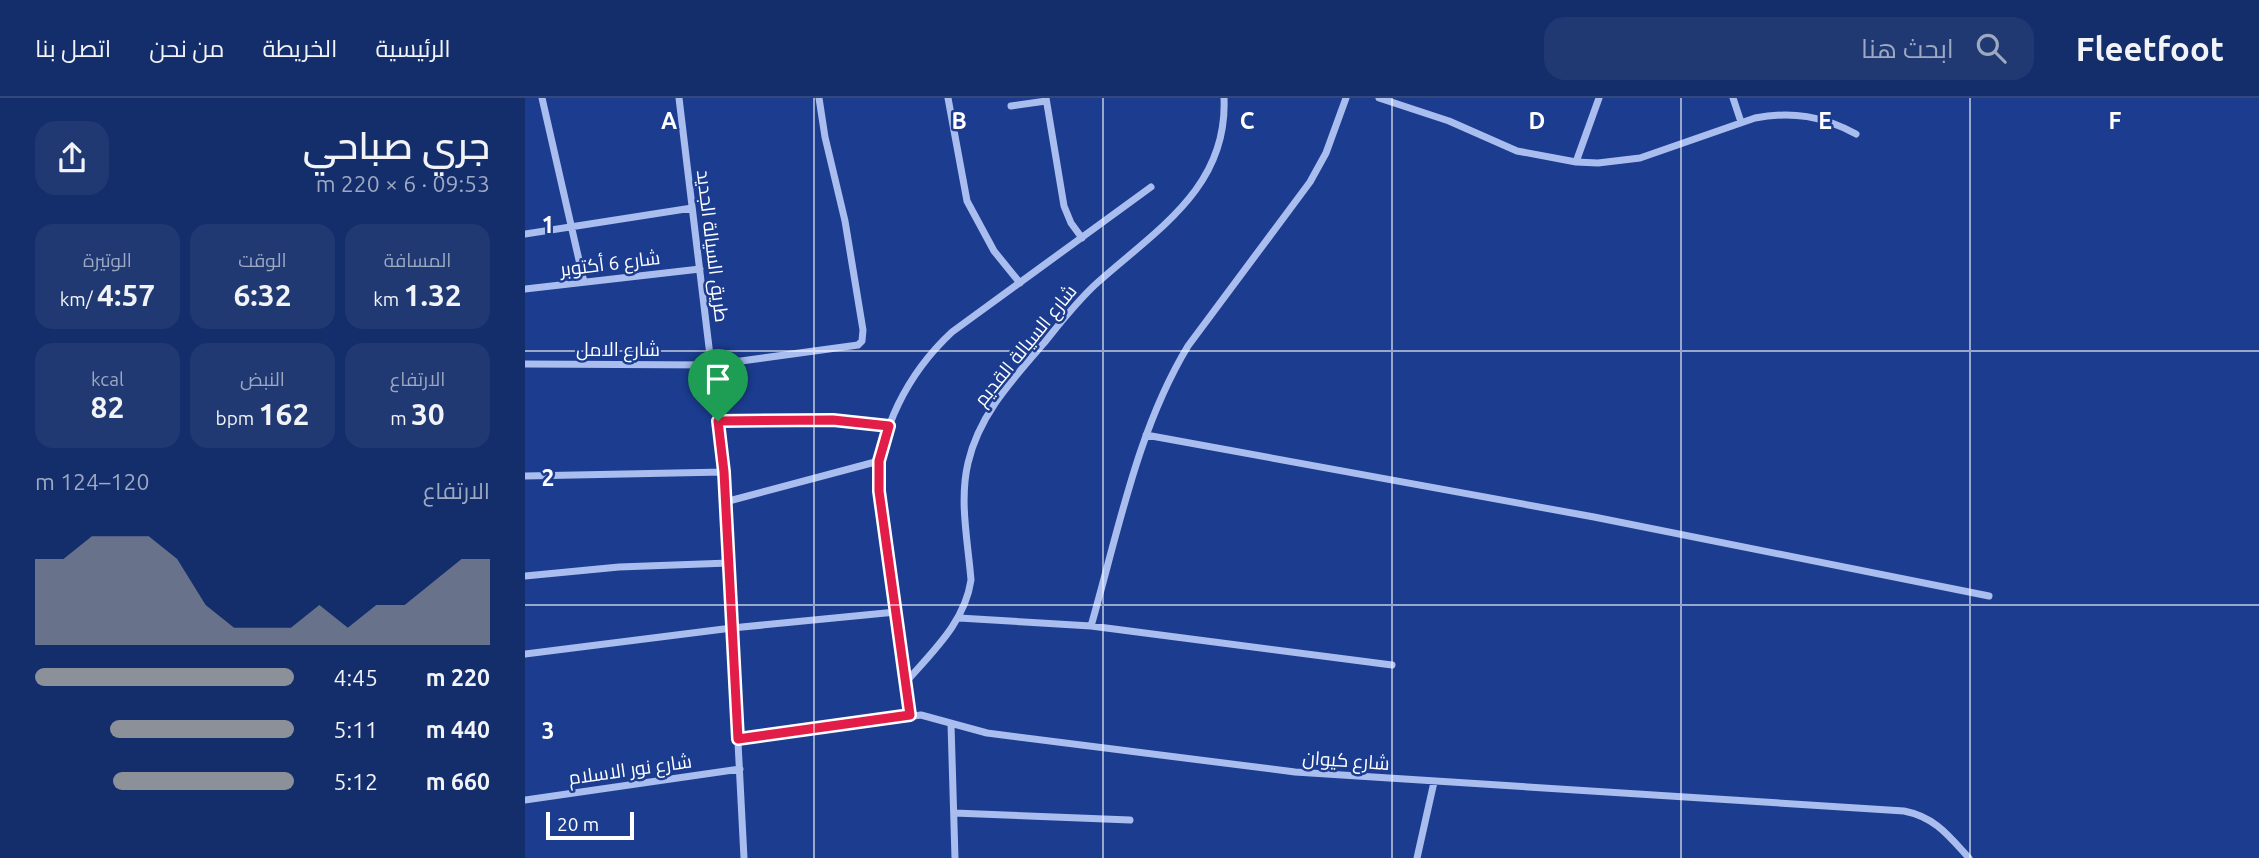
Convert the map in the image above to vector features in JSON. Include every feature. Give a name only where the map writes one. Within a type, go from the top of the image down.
[{"type":"street","points":[[542,98],[584,282]]},
{"type":"street","name":"طريق السيالة الجديد","points":[[679,98],[724,472],[744,858]]},
{"type":"street","name":"شارع الامل","points":[[525,364],[712,365],[853,347],[862,341],[863,330],[850,246],[825,137],[819,98]]},
{"type":"street","points":[[948,98],[967,201],[993,251],[1020,283]]},
{"type":"street","name":"شارع السيالة القديم","points":[[906,682],[959,618],[965,606],[971,580],[964,483],[979,428],[999,396],[1080,300],[1191,198],[1212,165],[1219,146],[1224,98]]},
{"type":"street","points":[[1091,626],[1146,435],[1161,394],[1188,346],[1310,183],[1326,153],[1346,98]]},
{"type":"street","points":[[1379,98],[1450,121],[1517,151],[1576,162],[1598,163],[1640,158],[1741,122],[1770,115],[1800,114],[1829,121],[1856,134]]},
{"type":"street","points":[[1576,162],[1599,98]]},
{"type":"street","points":[[1734,98],[1741,122]]},
{"type":"street","points":[[1011,106],[1046,99],[1064,206],[1071,223],[1082,238]]},
{"type":"street","points":[[910,715],[879,491],[879,461],[889,426],[913,378],[937,346],[952,332],[1151,187]]},
{"type":"street","points":[[525,234],[692,208]]},
{"type":"street","name":"شارع 6 أكتوبر","points":[[525,289],[700,269]]},
{"type":"street","points":[[718,421],[833,420],[889,426]]},
{"type":"street","points":[[1146,435],[1594,517],[1989,596]]},
{"type":"street","points":[[725,502],[879,461]]},
{"type":"street","points":[[525,476],[724,472]]},
{"type":"street","points":[[525,576],[619,567],[729,563]]},
{"type":"street","points":[[525,654],[732,628],[896,612]]},
{"type":"street","points":[[959,618],[1091,626],[1392,665]]},
{"type":"street","name":"شارع كيوان","points":[[738,739],[910,715],[931,716],[988,733],[1295,772],[1904,811],[1930,819],[1969,858]]},
{"type":"street","points":[[951,724],[955,858]]},
{"type":"street","name":"شارع نور الاسلام","points":[[525,800],[740,769]]},
{"type":"street","points":[[1417,858],[1434,782]]},
{"type":"street","points":[[954,813],[1130,820]]},
{"type":"route","points":[[833,420],[889,426],[879,461],[879,491],[910,715],[738,739],[724,472],[718,421],[833,420]]}]
